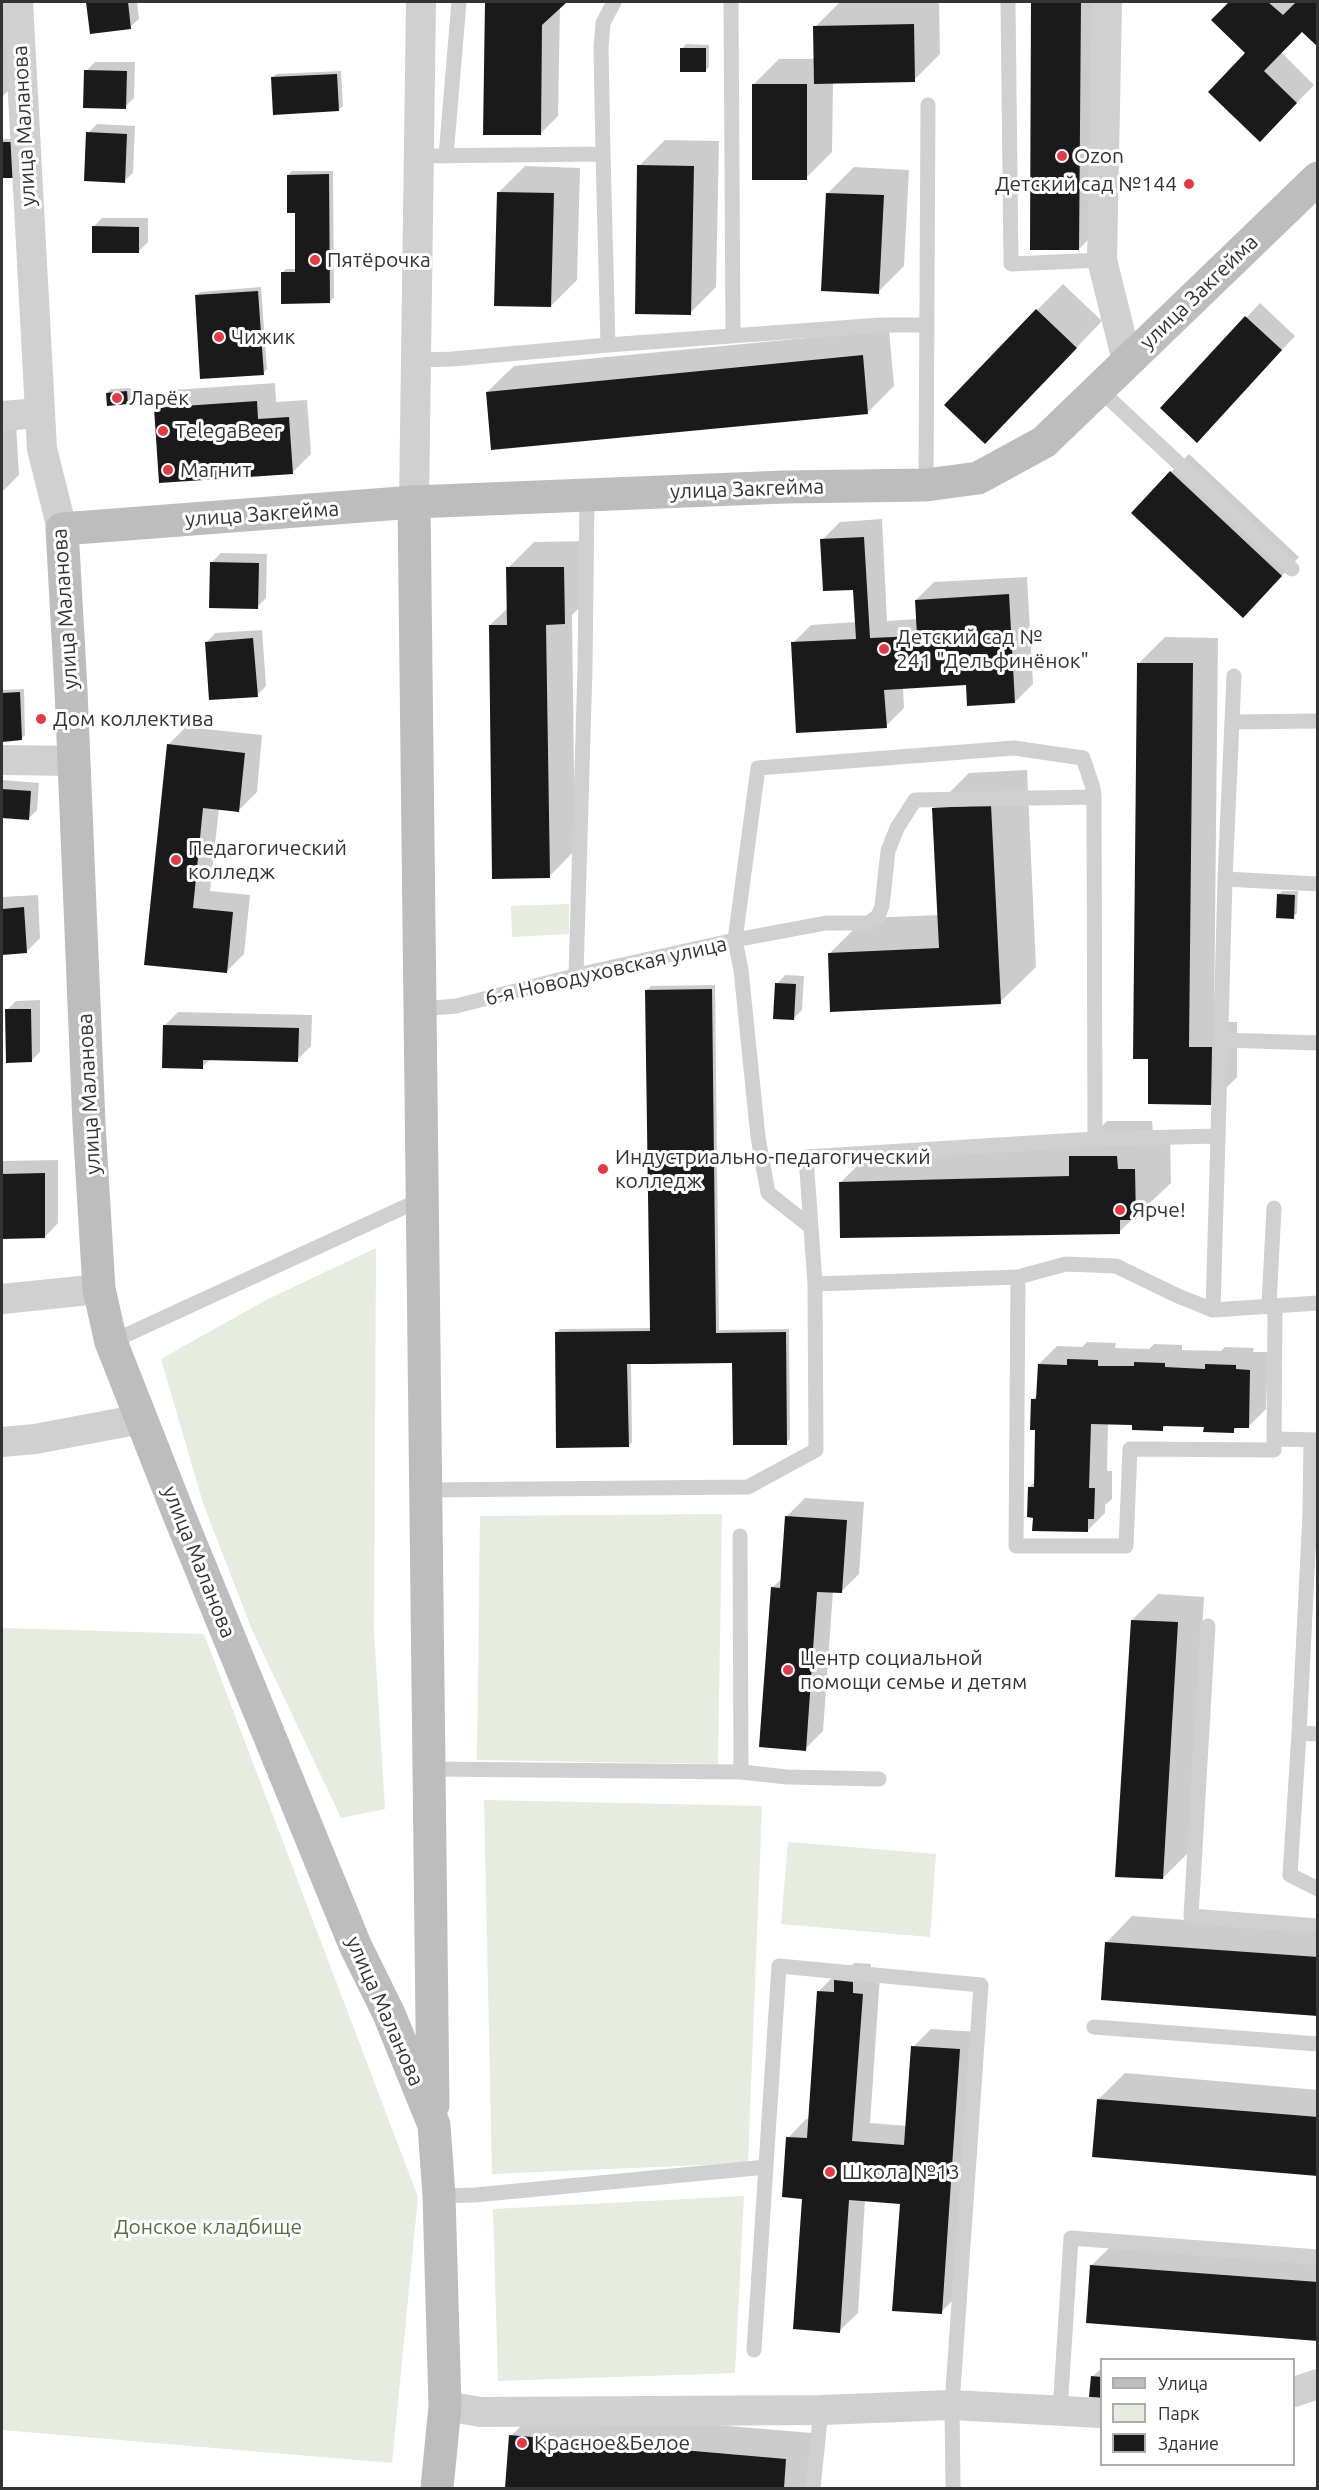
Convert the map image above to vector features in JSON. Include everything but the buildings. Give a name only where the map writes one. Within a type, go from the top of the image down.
[{"type":"street","name":"улица Маланова","points":[[18,2],[42,449],[62,529],[89,1124],[99,1290],[111,1342],[141,1419],[342,1913],[388,2014],[434,2125]]},
{"type":"street","points":[[414,502],[416,360],[433,156],[422,2]]},
{"type":"street","points":[[1107,2],[1102,260],[1127,361]]},
{"type":"street","name":"улица Закгейма","points":[[62,529],[414,502],[926,484],[978,478],[1044,442],[1317,178]]},
{"type":"street","points":[[2,416],[40,413]]},
{"type":"street","name":"улица Маланова","points":[[414,502],[434,2125],[439,2196],[446,2406],[437,2488]]},
{"type":"street","points":[[2,760],[74,761]]},
{"type":"street","points":[[2,1299],[99,1290]]},
{"type":"street","points":[[2,1442],[35,1439],[141,1419]]},
{"type":"street","points":[[1295,2391],[1317,2384]]},
{"type":"street","points":[[446,2406],[481,2412],[821,2410],[952,2406],[1100,2413]]},
{"type":"lane","points":[[459,2],[433,156],[603,154]]},
{"type":"lane","points":[[608,345],[601,48],[603,23],[614,2]]},
{"type":"lane","points":[[731,2],[733,336]]},
{"type":"lane","points":[[1008,2],[1011,264],[1102,260]]},
{"type":"lane","points":[[926,484],[928,105]]},
{"type":"lane","points":[[416,360],[881,325],[927,325]]},
{"type":"lane","points":[[1100,390],[1292,569]]},
{"type":"lane","points":[[576,975],[585,667],[587,495]]},
{"type":"lane","points":[[1213,1310],[1225,879],[1234,676]]},
{"type":"lane","points":[[1233,723],[1317,721]]},
{"type":"lane","points":[[1094,797],[915,800],[897,828],[888,851],[882,906],[878,916],[869,923],[826,923],[735,940],[758,768],[1014,748],[1083,758],[1094,797],[1095,1139]]},
{"type":"lane","points":[[1225,879],[1317,884]]},
{"type":"lane","name":"6-я Новодуховская улица","points":[[420,1009],[456,1006],[576,975],[735,940],[741,970],[758,1137],[768,1193],[811,1227]]},
{"type":"lane","points":[[1221,1040],[1317,1043]]},
{"type":"lane","points":[[426,1490],[748,1487],[816,1450],[815,1284],[806,1157],[1095,1139],[1218,1136]]},
{"type":"lane","points":[[111,1342],[422,1199]]},
{"type":"lane","points":[[1018,1277],[1016,1546],[1126,1546],[1131,1449],[1274,1450],[1272,1305],[1274,1208]]},
{"type":"lane","points":[[815,1284],[1018,1277],[1066,1264],[1116,1266],[1213,1310],[1317,1303]]},
{"type":"lane","points":[[1274,1439],[1314,1440],[1314,1514],[1290,1875],[1317,1888]]},
{"type":"lane","points":[[740,1536],[741,1772]]},
{"type":"lane","points":[[1208,1626],[1191,1916],[1317,1926]]},
{"type":"lane","points":[[1299,1733],[1317,1734]]},
{"type":"lane","points":[[429,1769],[741,1772],[787,1777],[879,1779]]},
{"type":"lane","points":[[754,2350],[779,1966],[981,1985],[952,2406],[954,2488]]},
{"type":"lane","points":[[1094,2027],[1317,2044]]},
{"type":"lane","points":[[439,2196],[475,2195],[766,2168]]},
{"type":"lane","points":[[1060,2411],[1071,2238],[1317,2257]]},
{"type":"lane","points":[[813,2488],[821,2410]]},
{"type":"green space","points":[[569,904],[569,934],[512,937],[511,906]]},
{"type":"green space","points":[[376,1248],[374,1632],[385,1809],[341,1818],[252,1630],[203,1503],[161,1359],[266,1300]]},
{"type":"green space","points":[[722,1514],[718,1764],[477,1760],[480,1516]]},
{"type":"green space","name":"Донское кладбище","points":[[2,1628],[204,1634],[418,2197],[392,2463],[2,2430]]},
{"type":"green space","points":[[484,1800],[762,1806],[748,2163],[492,2174]]},
{"type":"green space","points":[[788,1842],[936,1854],[930,1937],[781,1924]]},
{"type":"green space","points":[[744,2196],[735,2373],[498,2381],[493,2209]]},
{"type":"place","name":"Ozon","points":[[1062,156]]},
{"type":"place","name":"Детский сад №144","points":[[1189,184]]},
{"type":"place","name":"Пятёрочка","points":[[315,260]]},
{"type":"place","name":"Чижик","points":[[219,337]]},
{"type":"place","name":"Ларёк","points":[[117,398]]},
{"type":"place","name":"TelegaBeer","points":[[163,431]]},
{"type":"place","name":"Магнит","points":[[168,470]]},
{"type":"place","name":"Детский сад № 241 \"Дельфинёнок\"","points":[[884,649]]},
{"type":"place","name":"Дом коллектива","points":[[41,719]]},
{"type":"place","name":"Педагогический колледж","points":[[176,860]]},
{"type":"place","name":"Индустриально-педагогический колледж","points":[[603,1169]]},
{"type":"place","name":"Ярче!","points":[[1120,1210]]},
{"type":"place","name":"Центр социальной помощи семье и детям","points":[[788,1670]]},
{"type":"place","name":"Школа №13","points":[[830,2172]]},
{"type":"place","name":"Красное&Белое","points":[[522,2443]]}]
